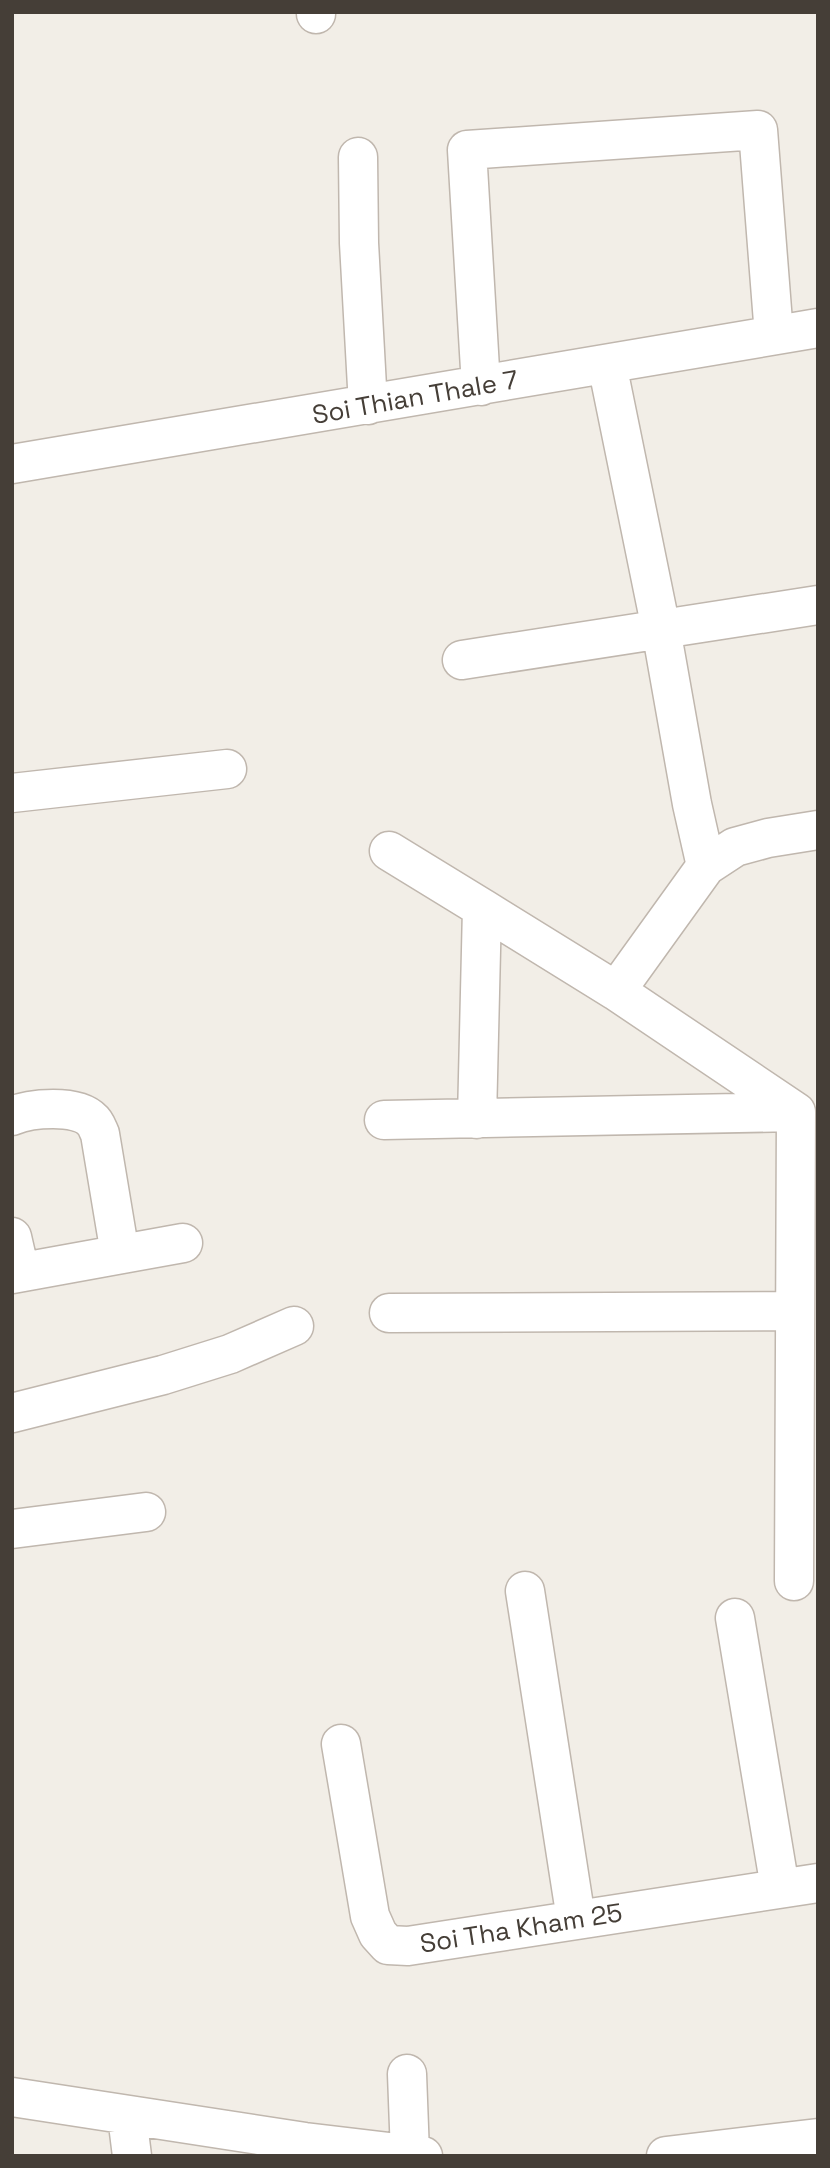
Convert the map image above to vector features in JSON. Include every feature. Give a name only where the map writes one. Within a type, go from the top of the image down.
[{"type":"street","points":[[481,386],[467,150],[758,130],[774,335]]},
{"type":"street","points":[[358,157],[359,243],[368,405]]},
{"type":"street","name":"Soi Thian Thale 7","points":[[12,464],[818,328]]},
{"type":"street","points":[[607,364],[706,866]]},
{"type":"street","points":[[462,660],[818,605]]},
{"type":"street","points":[[12,793],[227,769]]},
{"type":"street","points":[[616,991],[706,866],[735,847],[768,838],[818,830]]},
{"type":"street","points":[[389,851],[616,991],[796,1112]]},
{"type":"street","points":[[477,1119],[482,908]]},
{"type":"street","points":[[12,1116],[64,1108],[82,1113],[93,1120],[100,1134],[120,1254]]},
{"type":"street","points":[[384,1120],[796,1112]]},
{"type":"street","points":[[794,1581],[796,1112]]},
{"type":"street","points":[[15,1261],[120,1254],[183,1243]]},
{"type":"street","points":[[389,1313],[795,1311]]},
{"type":"street","points":[[12,1413],[230,1354],[293,1326]]},
{"type":"street","points":[[12,1529],[146,1512]]},
{"type":"street","points":[[525,1591],[576,1919]]},
{"type":"street","points":[[735,1618],[780,1888]]},
{"type":"street","name":"Soi Tha Kham 25","points":[[341,1744],[370,1916],[378,1934],[388,1945],[408,1946],[818,1883]]},
{"type":"street","points":[[12,2097],[306,2149],[416,2155],[407,2074]]},
{"type":"street","points":[[127,2116],[132,2156]]},
{"type":"street","points":[[666,2156],[818,2138]]}]
